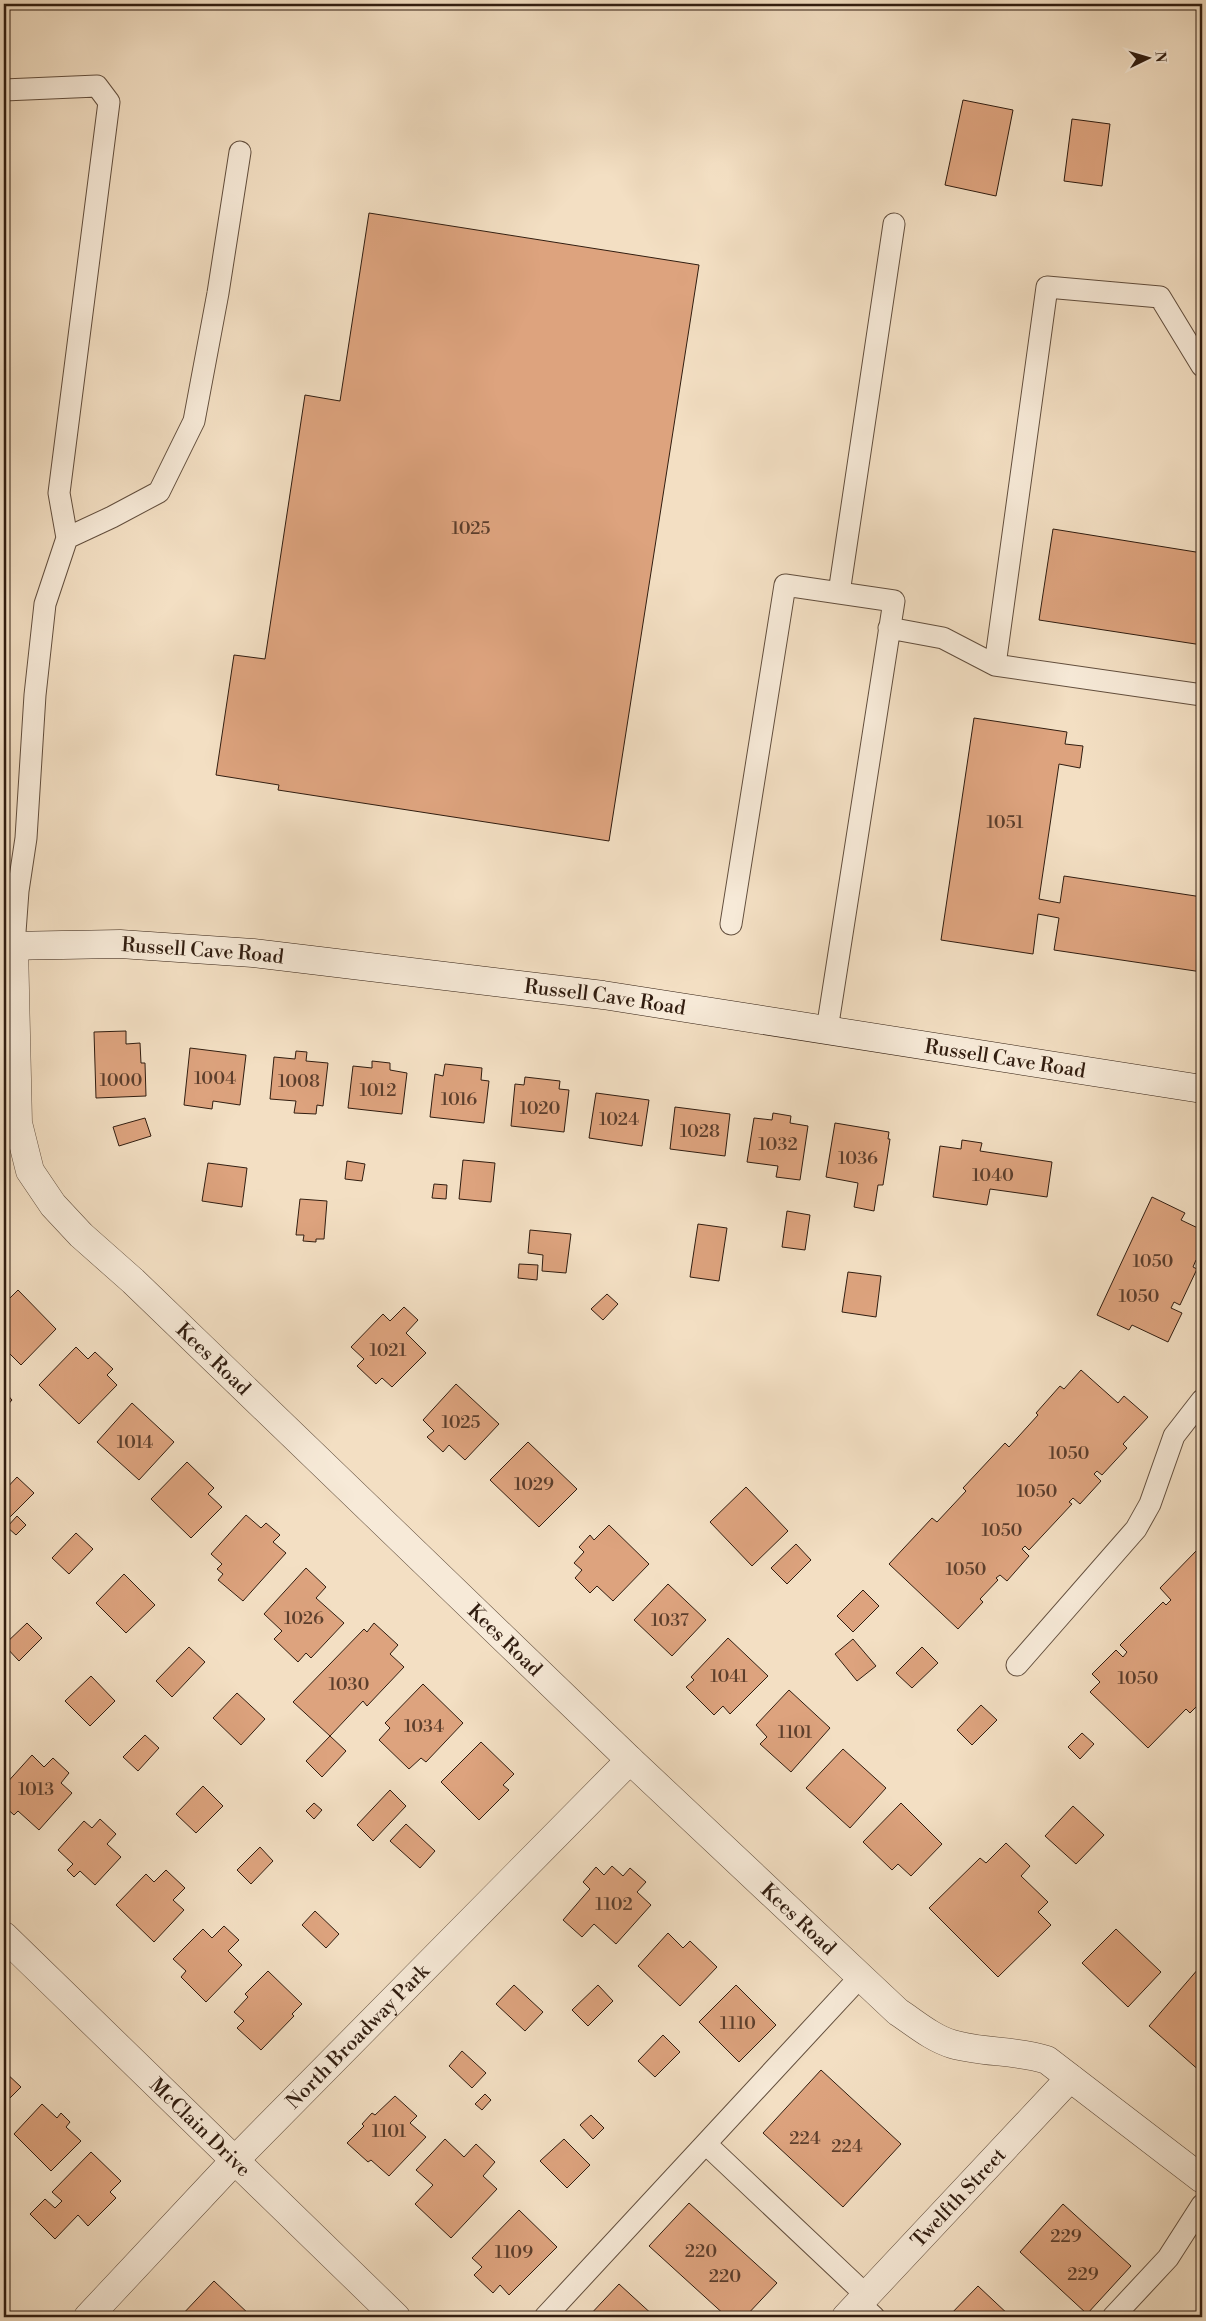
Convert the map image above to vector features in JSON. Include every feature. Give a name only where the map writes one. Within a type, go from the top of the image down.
[{"type":"street","name":"Russell Cave Road","points":[[9,946],[120,944],[253,953],[603,995],[1202,1089]]},
{"type":"street","name":"Kees Road","points":[[9,946],[18,1123],[30,1171],[53,1205],[81,1235],[133,1280],[630,1760],[898,2012],[925,2030],[950,2043],[976,2049],[1028,2054],[1047,2060],[1202,2179]]},
{"type":"street","name":"North Broadway Park","points":[[88,2317],[235,2160],[630,1760]]},
{"type":"street","name":"McClain Drive","points":[[4,1936],[396,2317]]},
{"type":"street","name":"Twelfth Street","points":[[861,2308],[1070,2078]]},
{"type":"lane","points":[[4,90],[97,86],[109,102],[59,493],[67,538],[45,604],[35,695],[26,838],[9,946]]},
{"type":"lane","points":[[67,538],[159,492],[194,421],[240,152]]},
{"type":"lane","points":[[839,593],[894,224]]},
{"type":"lane","points":[[995,665],[1048,287],[1160,297],[1202,366]]},
{"type":"lane","points":[[731,924],[785,585],[894,601],[827,1030]]},
{"type":"lane","points":[[889,628],[943,638],[995,665],[1202,695]]},
{"type":"lane","points":[[1017,1665],[1136,1529],[1150,1504],[1174,1436],[1202,1400]]},
{"type":"lane","points":[[545,2317],[860,1977]]},
{"type":"lane","points":[[706,2144],[861,2308]]},
{"type":"lane","points":[[1112,2317],[1168,2258],[1202,2205]]},
{"type":"building","points":[[963,100],[1013,110],[996,196],[945,185]]},
{"type":"building","points":[[1072,119],[1110,124],[1102,186],[1064,181]]},
{"type":"building","points":[[369,213],[699,265],[609,841],[278,790],[279,785],[216,775],[234,655],[265,659],[305,395],[340,401]]},
{"type":"building","points":[[1053,529],[1202,553],[1202,645],[1039,620]]},
{"type":"building","points":[[974,718],[1067,732],[1065,744],[1083,746],[1080,768],[1059,764],[1039,899],[1060,903],[1064,876],[1202,897],[1202,972],[1054,950],[1059,918],[1038,914],[1033,954],[941,940]]},
{"type":"building","points":[[126,1031],[126,1044],[140,1043],[141,1063],[145,1063],[146,1096],[96,1098],[94,1032]]},
{"type":"building","points":[[190,1048],[246,1055],[240,1105],[213,1101],[212,1109],[184,1105]]},
{"type":"building","points":[[296,1051],[307,1052],[306,1061],[328,1063],[323,1106],[317,1105],[316,1114],[294,1113],[296,1101],[270,1099],[274,1057],[295,1059]]},
{"type":"building","points":[[372,1061],[390,1063],[390,1070],[407,1073],[402,1114],[348,1108],[353,1066],[372,1068]]},
{"type":"building","points":[[445,1064],[482,1068],[481,1080],[489,1081],[484,1123],[430,1117],[435,1074],[443,1076]]},
{"type":"building","points":[[525,1077],[560,1081],[559,1089],[569,1090],[564,1132],[511,1126],[515,1084],[524,1085]]},
{"type":"building","points":[[596,1093],[649,1100],[642,1146],[589,1138]]},
{"type":"building","points":[[675,1107],[730,1114],[725,1156],[670,1149]]},
{"type":"building","points":[[773,1113],[791,1116],[790,1123],[808,1126],[800,1180],[776,1177],[778,1166],[747,1162],[754,1118],[772,1120]]},
{"type":"building","points":[[145,1118],[151,1136],[119,1146],[113,1127]]},
{"type":"building","points":[[835,1123],[889,1132],[888,1139],[890,1139],[883,1185],[878,1185],[874,1211],[854,1207],[858,1183],[826,1177]]},
{"type":"building","points":[[962,1140],[982,1143],[980,1151],[1052,1162],[1047,1197],[990,1189],[987,1205],[933,1197],[940,1146],[961,1149]]},
{"type":"building","points":[[463,1160],[495,1163],[491,1202],[459,1199]]},
{"type":"building","points":[[347,1161],[365,1164],[362,1181],[345,1179]]},
{"type":"building","points":[[208,1163],[247,1168],[242,1207],[202,1201]]},
{"type":"building","points":[[434,1184],[447,1185],[446,1199],[432,1198]]},
{"type":"building","points":[[1152,1197],[1185,1213],[1181,1220],[1202,1230],[1202,1263],[1196,1260],[1193,1267],[1197,1269],[1180,1305],[1174,1302],[1171,1308],[1182,1313],[1168,1342],[1132,1325],[1129,1330],[1097,1315]]},
{"type":"building","points":[[300,1199],[327,1201],[324,1239],[316,1239],[316,1242],[303,1241],[304,1235],[296,1235]]},
{"type":"building","points":[[787,1211],[810,1215],[805,1250],[782,1247]]},
{"type":"building","points":[[698,1224],[727,1228],[719,1281],[690,1277]]},
{"type":"building","points":[[530,1230],[571,1234],[566,1273],[542,1271],[543,1255],[528,1253]]},
{"type":"building","points":[[519,1264],[538,1265],[537,1280],[518,1278]]},
{"type":"building","points":[[848,1272],[881,1276],[876,1317],[842,1312]]},
{"type":"building","points":[[18,1290],[56,1329],[21,1365],[4,1348],[4,1304]]},
{"type":"building","points":[[607,1294],[618,1304],[603,1320],[591,1309]]},
{"type":"building","points":[[404,1307],[418,1320],[406,1333],[426,1353],[392,1387],[382,1378],[376,1384],[357,1366],[364,1359],[351,1347],[383,1314],[390,1321]]},
{"type":"building","points":[[76,1347],[88,1359],[95,1352],[113,1369],[107,1375],[117,1385],[79,1424],[39,1385]]},
{"type":"building","points":[[1081,1370],[1118,1403],[1124,1396],[1148,1417],[1123,1444],[1127,1448],[1102,1475],[1097,1471],[1094,1474],[1101,1481],[1080,1504],[1073,1498],[1069,1502],[1072,1504],[1029,1550],[1025,1546],[1022,1549],[1029,1556],[1007,1581],[1000,1575],[996,1578],[998,1580],[980,1599],[983,1602],[958,1629],[889,1564],[932,1518],[937,1522],[966,1491],[963,1488],[1005,1443],[1009,1447],[1038,1415],[1036,1413],[1060,1386],[1064,1389]]},
{"type":"building","points":[[456,1384],[499,1424],[465,1460],[449,1445],[443,1452],[427,1437],[434,1431],[423,1420]]},
{"type":"building","points":[[4,1391],[12,1400],[4,1409]]},
{"type":"building","points":[[132,1403],[174,1442],[139,1480],[97,1442]]},
{"type":"building","points":[[528,1442],[577,1489],[539,1527],[490,1480]]},
{"type":"building","points":[[187,1462],[214,1488],[208,1494],[222,1507],[191,1538],[151,1499]]},
{"type":"building","points":[[17,1477],[34,1493],[9,1518],[4,1513],[4,1491]]},
{"type":"building","points":[[746,1487],[788,1531],[752,1566],[710,1522]]},
{"type":"building","points":[[246,1515],[261,1528],[266,1523],[280,1535],[273,1542],[286,1553],[243,1601],[218,1580],[223,1574],[217,1569],[222,1564],[211,1554]]},
{"type":"building","points":[[17,1516],[26,1525],[16,1535],[7,1527]]},
{"type":"building","points":[[609,1525],[649,1564],[613,1601],[597,1586],[590,1593],[575,1578],[582,1570],[574,1563],[584,1552],[579,1547],[590,1535],[594,1540]]},
{"type":"building","points":[[76,1533],[93,1549],[69,1574],[52,1558]]},
{"type":"building","points":[[796,1544],[811,1560],[787,1584],[771,1568]]},
{"type":"building","points":[[1198,1549],[1202,1553],[1202,1701],[1190,1713],[1186,1709],[1148,1748],[1090,1692],[1100,1682],[1092,1674],[1116,1650],[1123,1657],[1127,1652],[1120,1645],[1163,1602],[1166,1605],[1171,1600],[1160,1588]]},
{"type":"building","points":[[306,1568],[326,1587],[316,1598],[344,1623],[311,1658],[306,1653],[298,1662],[274,1639],[282,1631],[264,1614]]},
{"type":"building","points":[[124,1574],[155,1605],[126,1633],[96,1603]]},
{"type":"building","points":[[668,1584],[706,1620],[672,1656],[634,1620]]},
{"type":"building","points":[[863,1590],[879,1606],[853,1632],[837,1616]]},
{"type":"building","points":[[27,1623],[42,1638],[19,1661],[4,1645]]},
{"type":"building","points":[[374,1623],[398,1645],[390,1654],[404,1667],[367,1706],[363,1701],[330,1736],[293,1702],[364,1629],[367,1632]]},
{"type":"building","points":[[728,1638],[768,1676],[730,1714],[723,1706],[714,1715],[686,1687],[694,1680],[691,1677]]},
{"type":"building","points":[[853,1639],[876,1666],[857,1681],[835,1654]]},
{"type":"building","points":[[189,1647],[205,1662],[172,1697],[156,1681]]},
{"type":"building","points":[[922,1647],[938,1663],[912,1688],[896,1673]]},
{"type":"building","points":[[91,1676],[115,1701],[90,1726],[65,1701]]},
{"type":"building","points":[[423,1684],[463,1723],[426,1762],[421,1758],[409,1769],[379,1740],[390,1728],[385,1723]]},
{"type":"building","points":[[789,1690],[830,1728],[791,1772],[760,1744],[767,1737],[756,1725]]},
{"type":"building","points":[[237,1693],[265,1719],[241,1745],[213,1718]]},
{"type":"building","points":[[981,1705],[997,1720],[972,1745],[957,1730]]},
{"type":"building","points":[[1082,1733],[1094,1744],[1080,1759],[1068,1747]]},
{"type":"building","points":[[145,1735],[159,1748],[138,1771],[123,1757]]},
{"type":"building","points":[[330,1736],[346,1751],[322,1777],[306,1761]]},
{"type":"building","points":[[481,1742],[514,1774],[503,1785],[509,1790],[479,1820],[441,1782]]},
{"type":"building","points":[[843,1749],[886,1788],[850,1828],[806,1788]]},
{"type":"building","points":[[32,1755],[44,1767],[53,1758],[69,1773],[61,1783],[72,1793],[39,1830],[18,1811],[14,1815],[4,1806],[4,1786]]},
{"type":"building","points":[[203,1786],[223,1806],[196,1833],[176,1814]]},
{"type":"building","points":[[390,1790],[406,1806],[373,1841],[357,1825]]},
{"type":"building","points":[[314,1803],[322,1810],[314,1819],[306,1811]]},
{"type":"building","points":[[901,1803],[942,1844],[911,1876],[898,1864],[892,1870],[863,1842]]},
{"type":"building","points":[[1073,1806],[1104,1835],[1076,1864],[1045,1836]]},
{"type":"building","points":[[100,1819],[116,1834],[107,1844],[121,1857],[95,1885],[80,1871],[74,1877],[67,1870],[73,1864],[58,1850],[84,1821],[92,1828]]},
{"type":"building","points":[[406,1824],[435,1851],[420,1868],[390,1841]]},
{"type":"building","points":[[1006,1843],[1030,1866],[1021,1876],[1048,1902],[1038,1912],[1051,1925],[998,1977],[929,1908],[980,1858],[986,1863]]},
{"type":"building","points":[[260,1847],[273,1861],[251,1884],[237,1870]]},
{"type":"building","points":[[612,1866],[623,1876],[630,1868],[646,1882],[637,1892],[651,1905],[616,1944],[594,1924],[582,1937],[563,1920],[590,1889],[583,1882],[596,1867],[604,1875]]},
{"type":"building","points":[[166,1870],[185,1888],[173,1900],[184,1910],[154,1942],[116,1905],[146,1874],[154,1882]]},
{"type":"building","points":[[315,1911],[339,1934],[326,1948],[302,1925]]},
{"type":"building","points":[[224,1926],[239,1940],[228,1951],[242,1965],[206,2002],[181,1977],[186,1971],[173,1959],[203,1929],[212,1938]]},
{"type":"building","points":[[1116,1929],[1161,1972],[1128,2007],[1082,1963]]},
{"type":"building","points":[[668,1933],[683,1948],[690,1941],[717,1967],[680,2006],[638,1966]]},
{"type":"building","points":[[1199,1968],[1202,1971],[1202,2073],[1149,2026]]},
{"type":"building","points":[[268,1971],[302,2004],[292,2014],[294,2016],[261,2050],[237,2028],[244,2021],[234,2012],[248,1997],[245,1994]]},
{"type":"building","points":[[514,1985],[543,2012],[525,2031],[496,2004]]},
{"type":"building","points":[[598,1985],[613,2001],[588,2026],[572,2010]]},
{"type":"building","points":[[736,1985],[776,2025],[739,2062],[699,2022]]},
{"type":"building","points":[[663,2035],[680,2052],[655,2077],[638,2061]]},
{"type":"building","points":[[462,2051],[486,2073],[472,2088],[449,2066]]},
{"type":"building","points":[[4,2061],[9,2066],[4,2071]]},
{"type":"building","points":[[821,2070],[901,2144],[843,2207],[763,2133]]},
{"type":"building","points":[[4,2071],[21,2087],[4,2104]]},
{"type":"building","points":[[485,2094],[491,2100],[482,2110],[475,2104]]},
{"type":"building","points":[[395,2096],[417,2116],[410,2123],[426,2137],[389,2176],[371,2160],[368,2162],[347,2143],[364,2126],[362,2124],[372,2113],[375,2115]]},
{"type":"building","points":[[42,2104],[57,2118],[61,2113],[70,2122],[66,2127],[81,2141],[51,2171],[14,2134]]},
{"type":"building","points":[[591,2115],[604,2128],[593,2139],[580,2125]]},
{"type":"building","points":[[445,2139],[464,2157],[476,2144],[495,2162],[483,2176],[497,2189],[451,2238],[415,2204],[433,2185],[416,2170]]},
{"type":"building","points":[[564,2139],[590,2165],[567,2188],[540,2161]]},
{"type":"building","points":[[91,2152],[121,2181],[110,2192],[116,2198],[88,2226],[78,2215],[55,2239],[30,2214],[45,2199],[55,2208],[62,2201],[52,2192]]},
{"type":"building","points":[[689,2203],[777,2283],[745,2317],[727,2317],[649,2246]]},
{"type":"building","points":[[1063,2204],[1131,2266],[1087,2314],[1020,2252]]},
{"type":"building","points":[[519,2210],[557,2247],[509,2295],[500,2285],[493,2293],[474,2275],[482,2267],[472,2258]]},
{"type":"building","points":[[214,2281],[251,2316],[180,2317]]},
{"type":"building","points":[[619,2284],[655,2317],[588,2317]]},
{"type":"building","points":[[978,2286],[1011,2317],[948,2317]]},
{"type":"railway","points":[[1200,4],[1202,10]]}]
